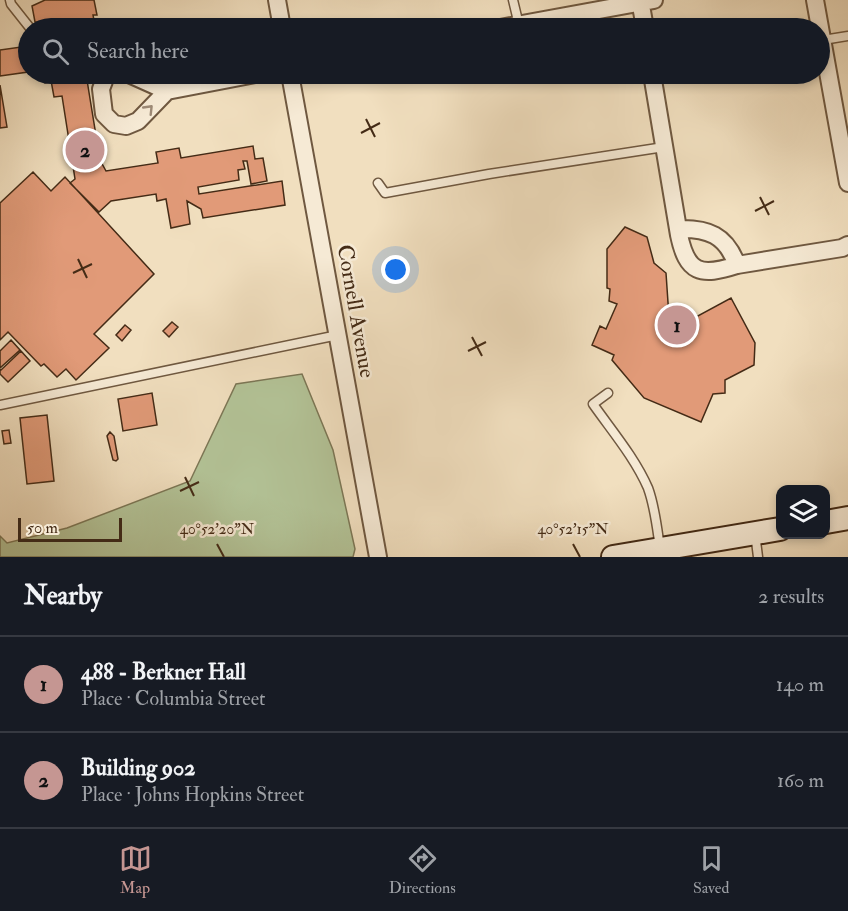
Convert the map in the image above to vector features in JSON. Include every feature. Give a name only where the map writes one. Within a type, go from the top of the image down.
[{"type":"street","points":[[277,0],[280,18]]},
{"type":"street","points":[[815,0],[819,18]]},
{"type":"street","points":[[556,18],[645,1],[645,18]]},
{"type":"street","points":[[830,71],[844,134],[848,183]]},
{"type":"street","points":[[103,84],[101,89],[104,114],[114,124],[126,126],[138,121],[167,91]]},
{"type":"street","points":[[151,84],[167,91],[203,84]]},
{"type":"street","name":"Cornell Avenue","points":[[292,84],[378,557]]},
{"type":"street","points":[[654,84],[683,254],[693,267],[704,271],[722,270],[736,265],[842,248],[848,245]]},
{"type":"street","points":[[678,229],[694,228],[718,236],[731,249],[736,265]]},
{"type":"street","points":[[830,521],[848,518]]},
{"type":"street","points":[[613,557],[776,530]]},
{"type":"lane","points":[[10,0],[22,18]]},
{"type":"lane","points":[[513,0],[517,18]]},
{"type":"lane","points":[[830,39],[848,36]]},
{"type":"lane","points":[[378,183],[385,194],[489,174],[664,147]]},
{"type":"lane","points":[[0,405],[338,335]]},
{"type":"lane","points":[[608,393],[593,404],[629,455],[647,487],[656,515],[660,548]]},
{"type":"lane","points":[[755,533],[758,557]]},
{"type":"green space","points":[[302,374],[333,450],[355,549],[353,557],[0,557],[0,536],[7,543],[67,528],[190,481],[236,384]]},
{"type":"building","points":[[45,0],[94,0],[97,15],[93,15],[94,18],[34,18],[32,6]]},
{"type":"building","points":[[18,47],[18,73],[0,76],[0,50]]},
{"type":"building","points":[[52,84],[88,84],[100,160],[106,171],[158,163],[156,152],[179,148],[181,158],[253,146],[255,159],[263,158],[267,181],[251,184],[247,161],[243,161],[245,169],[238,170],[239,180],[198,187],[199,194],[282,181],[285,205],[203,218],[201,209],[187,201],[190,224],[171,228],[166,199],[157,201],[156,194],[111,201],[99,212],[70,183],[75,179],[62,96],[54,97]]},
{"type":"building","points":[[0,85],[7,127],[0,128]]},
{"type":"building","points":[[33,172],[51,191],[65,177],[154,274],[94,334],[109,348],[76,380],[66,369],[57,377],[44,364],[41,366],[8,332],[0,340],[0,203]]},
{"type":"building","points":[[625,227],[647,237],[654,263],[666,273],[669,317],[685,323],[731,298],[755,343],[754,365],[725,380],[725,393],[713,394],[701,422],[644,398],[612,360],[614,355],[592,345],[600,326],[606,329],[617,304],[609,301],[607,249]]},
{"type":"building","points":[[172,322],[178,327],[169,337],[163,331]]},
{"type":"building","points":[[125,325],[131,330],[122,341],[116,335]]},
{"type":"building","points":[[11,340],[20,350],[0,368],[0,351]]},
{"type":"building","points":[[21,351],[30,361],[8,382],[0,374],[0,369]]},
{"type":"building","points":[[152,393],[157,425],[123,431],[118,399]]},
{"type":"building","points":[[47,415],[54,481],[27,484],[20,418]]},
{"type":"building","points":[[9,430],[11,443],[4,444],[2,431]]},
{"type":"building","points":[[110,432],[114,436],[118,459],[116,461],[113,460],[107,436]]},
{"type":"place","name":"Building 902","points":[[85,150]]},
{"type":"place","name":"488 - Berkner Hall","points":[[677,325]]}]
